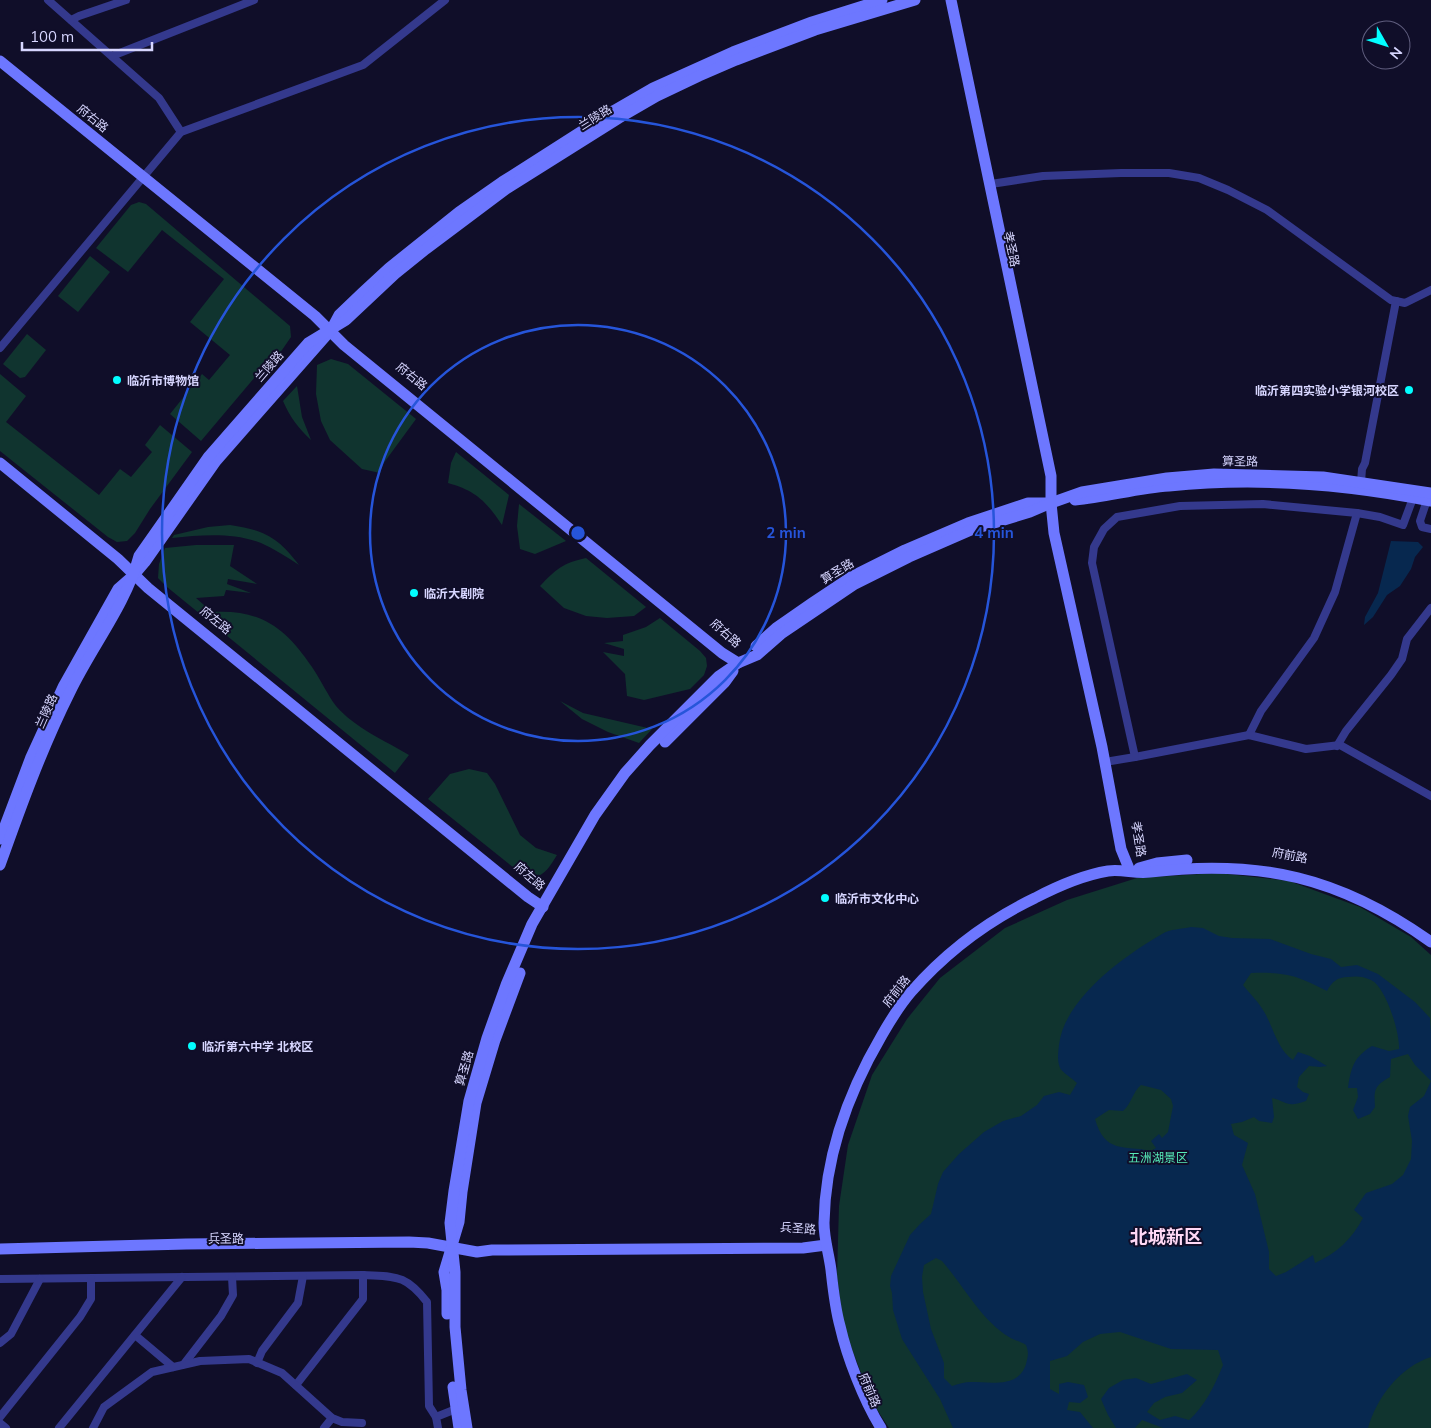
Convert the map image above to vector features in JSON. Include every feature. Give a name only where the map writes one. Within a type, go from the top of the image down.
[{"type":"main road","name":"兰陵路","points":[[330,330],[339,314],[389,268],[436,230],[502,182],[615,110],[653,88],[733,52],[812,22],[882,0]]},
{"type":"main road","name":"兰陵路","points":[[0,865],[39,760],[70,690],[134,575],[139,556],[209,456],[308,343],[346,320],[426,248],[492,199],[657,96],[778,43],[849,18],[915,0]]},
{"type":"main road","name":"孝圣路","points":[[949,0],[1052,476],[1051,503],[1054,532],[1102,747],[1121,849],[1130,871]]},
{"type":"main road","name":"孝圣路","points":[[949,0],[948,10],[1051,503],[1062,542],[1111,761],[1130,871]]},
{"type":"main road","name":"府右路","points":[[0,61],[312,319],[354,348],[638,577],[726,649],[738,664]]},
{"type":"main road","name":"府右路","points":[[0,67],[141,178]]},
{"type":"main road","name":"府左路","points":[[0,463],[118,559],[134,575],[528,897],[543,907]]},
{"type":"main road","name":"府左路","points":[[0,469],[115,563],[134,575]]},
{"type":"main road","name":"算圣路","points":[[1051,503],[1082,492],[1118,485],[1214,474],[1323,477],[1361,482],[1430,498]]},
{"type":"main road","name":"算圣路","points":[[459,1428],[447,1327],[447,1290],[444,1272],[458,1222],[476,1103],[495,1040],[537,930],[543,907],[552,887],[596,815],[626,773],[650,745],[719,676],[738,664],[776,628],[852,577],[968,523],[1028,502],[1051,503],[1091,499],[1167,486],[1215,482],[1322,485],[1413,498],[1430,498]]},
{"type":"main road","name":"兰陵路","points":[[0,839],[31,757],[63,687],[118,589],[134,575]]},
{"type":"main road","name":"府前路","points":[[1130,871],[1157,863],[1188,860],[1239,860],[1294,869],[1331,879],[1356,889],[1392,908],[1431,933]]},
{"type":"main road","name":"府前路","points":[[881,1428],[862,1389],[839,1326],[824,1226],[826,1190],[838,1131],[866,1062],[909,994],[938,963],[966,939],[1003,914],[1056,887],[1108,871],[1143,873],[1189,868],[1238,868],[1293,876],[1328,886],[1353,896],[1388,914],[1431,942]]},
{"type":"main road","name":"兵圣路","points":[[0,1256],[206,1251],[427,1250],[499,1242],[784,1240],[826,1244]]},
{"type":"main road","name":"兵圣路","points":[[0,1249],[400,1242],[452,1246]]},
{"type":"main road","name":"府前路","points":[[826,1244],[823,1261],[832,1328],[855,1392],[872,1428]]},
{"type":"main road","name":"算圣路","points":[[452,1246],[455,1272],[456,1336],[467,1428]]},
{"type":"street","points":[[48,0],[159,98],[181,132]]},
{"type":"street","points":[[71,20],[126,0]]},
{"type":"street","points":[[112,56],[254,0]]},
{"type":"street","points":[[0,348],[181,132],[363,65],[445,0]]},
{"type":"street","points":[[990,184],[1002,184],[1043,176],[1121,173],[1169,173],[1199,178],[1267,210],[1391,300],[1404,303],[1431,290]]},
{"type":"street","points":[[1361,482],[1396,301]]},
{"type":"street","points":[[1135,757],[1092,563],[1094,547],[1104,530],[1117,517],[1180,506],[1263,504],[1357,513],[1380,517],[1403,526],[1413,498]]},
{"type":"street","points":[[1430,498],[1420,521],[1422,527],[1431,529]]},
{"type":"street","points":[[1250,735],[1261,711],[1314,638],[1335,592],[1357,513]]},
{"type":"street","points":[[1337,746],[1346,731],[1402,659],[1407,639],[1431,608]]},
{"type":"street","points":[[1111,761],[1250,735],[1306,748],[1340,746],[1431,796]]},
{"type":"street","points":[[296,1385],[363,1299],[363,1275]]},
{"type":"street","points":[[0,1279],[363,1275],[399,1277],[409,1283],[427,1302],[429,1406],[436,1417],[438,1428]]},
{"type":"street","points":[[257,1363],[262,1350],[298,1303],[303,1276]]},
{"type":"street","points":[[59,1428],[182,1277]]},
{"type":"street","points":[[184,1364],[221,1316],[233,1295],[232,1277]]},
{"type":"street","points":[[0,1343],[11,1334],[40,1279]]},
{"type":"street","points":[[0,1417],[80,1317],[91,1299],[91,1279]]},
{"type":"street","points":[[135,1334],[173,1367]]},
{"type":"street","points":[[93,1428],[104,1407],[152,1372],[200,1360],[248,1359],[282,1373],[332,1418],[342,1422],[362,1423]]},
{"type":"street","points":[[436,1417],[456,1409]]},
{"type":"street","points":[[324,1428],[332,1418]]},
{"type":"street","points":[[0,1423],[6,1428]]},
{"type":"green space","points":[[139,202],[146,204],[290,326],[291,337],[282,350],[255,377],[201,441],[170,414],[202,374],[209,380],[230,355],[190,322],[224,279],[162,230],[128,272],[96,248],[131,205]]},
{"type":"green space","points":[[90,256],[110,272],[78,312],[58,296]]},
{"type":"green space","points":[[27,334],[46,350],[25,377],[20,378],[3,364]]},
{"type":"green space","points":[[331,359],[348,364],[416,419],[383,464],[380,473],[362,469],[330,440],[321,421],[316,394],[317,365]]},
{"type":"green space","points":[[0,374],[26,396],[6,422],[99,495],[120,469],[131,477],[152,452],[145,445],[160,425],[192,452],[150,509],[135,533],[127,541],[117,542],[108,537],[0,451]]},
{"type":"green space","points":[[297,386],[302,417],[311,440],[295,422],[283,401]]},
{"type":"green space","points":[[456,452],[509,495],[502,525],[491,509],[480,498],[473,493],[448,483],[451,463]]},
{"type":"green space","points":[[519,504],[566,541],[535,554],[520,549],[517,526]]},
{"type":"green space","points":[[230,525],[252,529],[269,536],[277,541],[299,565],[261,543],[239,537],[206,535],[172,538],[174,535],[208,527]]},
{"type":"green space","points":[[196,545],[234,545],[230,566],[257,584],[228,579],[227,584],[251,593],[226,590],[224,596],[196,598],[212,612],[244,614],[270,623],[281,631],[302,653],[336,706],[344,714],[370,733],[409,755],[395,773],[158,578],[159,564],[165,548]]},
{"type":"green space","points":[[586,558],[646,607],[634,616],[607,618],[586,616],[564,608],[540,586],[560,567]]},
{"type":"green space","points":[[660,618],[706,658],[707,666],[704,675],[690,689],[644,700],[627,696],[625,674],[603,652],[624,656],[624,649],[604,643],[623,641],[623,635],[646,627]]},
{"type":"green space","points":[[560,701],[583,713],[652,729],[639,743],[608,732],[582,719]]},
{"type":"green space","points":[[469,769],[487,773],[495,784],[520,835],[536,848],[557,855],[550,866],[537,877],[532,878],[519,872],[428,799],[450,774]]},
{"type":"green space","name":"五洲湖景区","points":[[1218,873],[1289,881],[1360,907],[1411,937],[1431,955],[1431,1428],[889,1428],[872,1402],[844,1328],[837,1276],[839,1206],[848,1145],[872,1075],[907,1019],[940,978],[1005,928],[1067,900],[1137,878]]},
{"type":"water","points":[[1391,541],[1418,542],[1423,547],[1415,557],[1411,569],[1400,586],[1387,595],[1373,617],[1364,625],[1365,617],[1378,593]]},
{"type":"water","points":[[1191,927],[1203,928],[1219,936],[1232,938],[1270,939],[1331,959],[1341,967],[1357,965],[1378,974],[1415,1002],[1430,1018],[1431,1033],[1431,1081],[1431,1357],[1409,1368],[1391,1385],[1377,1405],[1368,1428],[1163,1428],[1142,1420],[1135,1428],[1116,1428],[1101,1399],[1109,1388],[1123,1380],[1136,1378],[1151,1384],[1187,1374],[1197,1380],[1182,1393],[1165,1397],[1154,1403],[1147,1412],[1160,1420],[1175,1416],[1189,1420],[1209,1395],[1223,1365],[1218,1350],[1171,1349],[1120,1332],[1100,1334],[1083,1342],[1067,1356],[1050,1361],[1050,1389],[1059,1394],[1059,1384],[1068,1382],[1084,1385],[1088,1397],[1080,1403],[1069,1402],[1067,1410],[1080,1412],[1093,1428],[953,1428],[940,1399],[902,1339],[893,1310],[890,1286],[891,1276],[910,1235],[931,1214],[938,1184],[943,1172],[959,1154],[984,1132],[1003,1121],[1021,1116],[1037,1105],[1044,1096],[1059,1092],[1070,1095],[1077,1083],[1060,1068],[1058,1059],[1059,1045],[1063,1028],[1072,1011],[1084,995],[1098,980],[1147,943],[1165,932]],"holes":[[[1251,973],[1282,974],[1307,981],[1327,991],[1333,983],[1341,978],[1360,977],[1377,984],[1387,1001],[1395,1022],[1399,1049],[1389,1051],[1372,1046],[1357,1059],[1350,1074],[1348,1088],[1357,1088],[1358,1097],[1353,1110],[1358,1119],[1370,1114],[1375,1107],[1376,1089],[1390,1077],[1391,1059],[1408,1054],[1415,1065],[1431,1081],[1424,1096],[1410,1107],[1408,1116],[1412,1141],[1411,1159],[1403,1175],[1392,1184],[1366,1193],[1354,1210],[1363,1218],[1349,1239],[1337,1250],[1315,1263],[1313,1255],[1276,1276],[1269,1269],[1269,1252],[1255,1194],[1242,1165],[1248,1143],[1234,1135],[1231,1124],[1254,1117],[1259,1121],[1272,1123],[1274,1117],[1272,1098],[1288,1104],[1306,1101],[1309,1094],[1297,1087],[1299,1077],[1309,1066],[1327,1066],[1310,1056],[1298,1052],[1293,1060],[1283,1050],[1267,1016],[1259,1003],[1243,985]],[[1141,1085],[1161,1090],[1171,1099],[1173,1106],[1168,1132],[1162,1138],[1159,1134],[1151,1141],[1156,1148],[1151,1151],[1117,1146],[1110,1143],[1104,1138],[1095,1119],[1109,1110],[1123,1111]],[[936,1258],[942,1261],[989,1321],[1009,1337],[1026,1345],[1028,1350],[1026,1364],[1017,1377],[1003,1382],[969,1382],[952,1386],[944,1378],[944,1363],[931,1329],[923,1292],[922,1277],[924,1265]]]},
{"type":"place","name":"临沂市博物馆","points":[[117,380]]},
{"type":"place","name":"临沂第四实验小学银河校区","points":[[1409,390]]},
{"type":"place","name":"临沂大剧院","points":[[414,593]]},
{"type":"place","name":"临沂市文化中心","points":[[825,898]]},
{"type":"place","name":"临沂第六中学 北校区","points":[[192,1046]]},
{"type":"district","name":"北城新区","points":[[1166,1236]]}]
